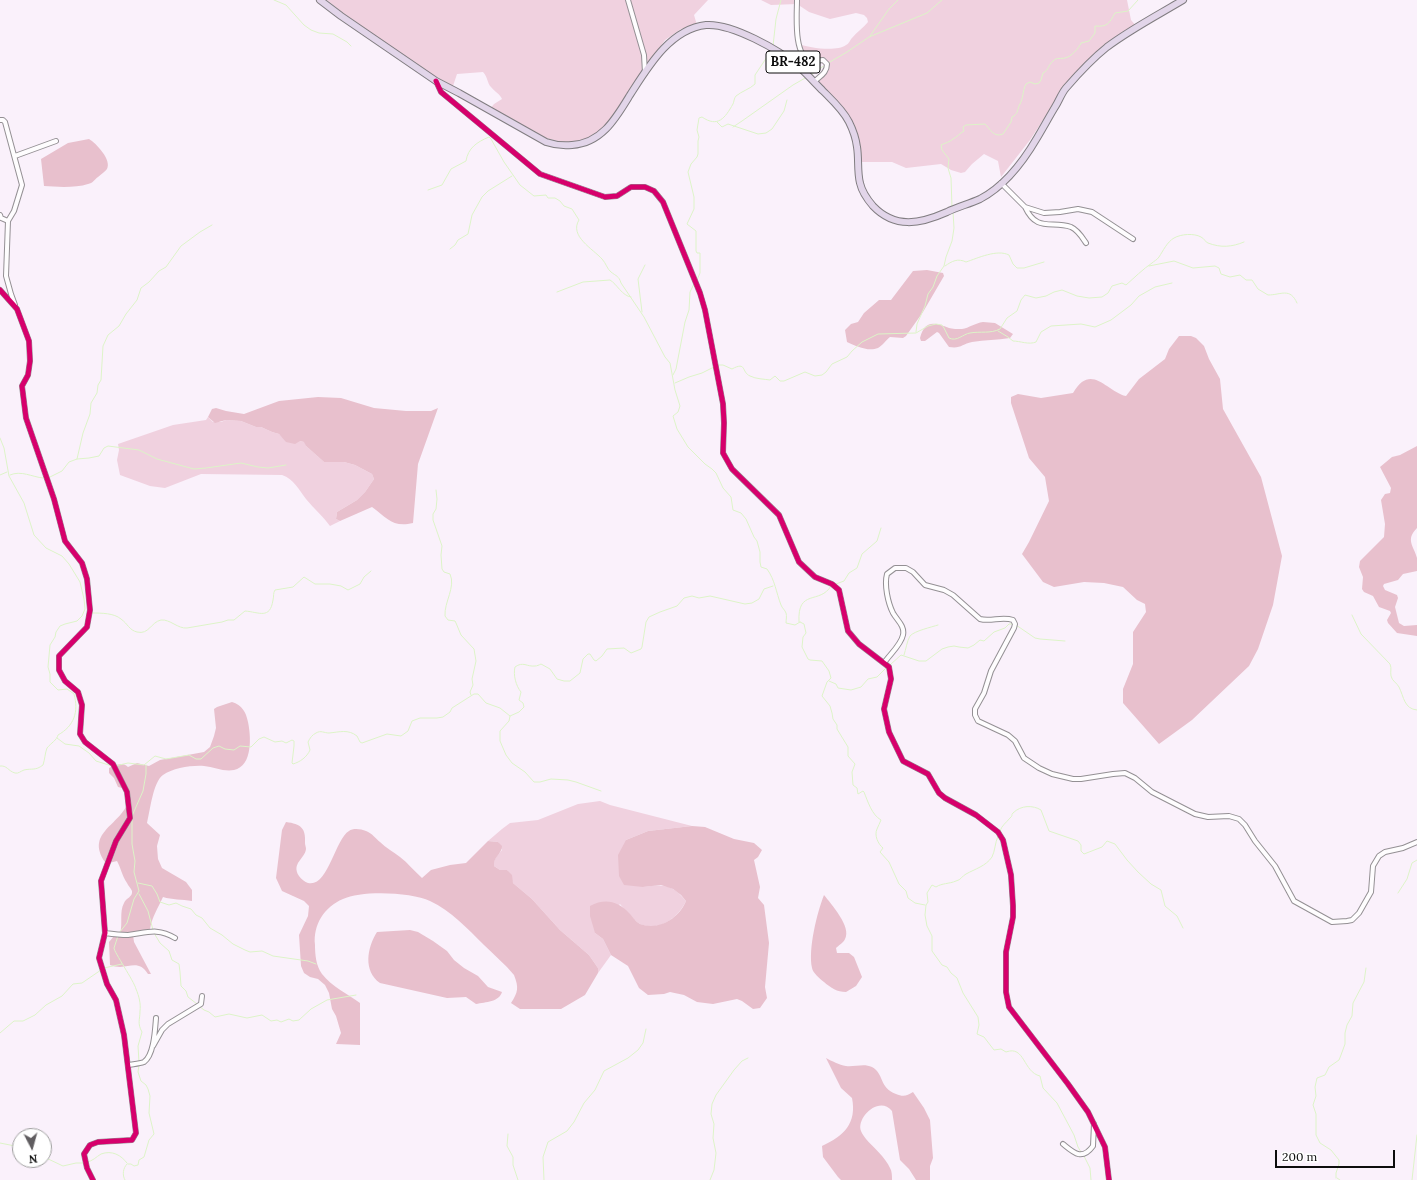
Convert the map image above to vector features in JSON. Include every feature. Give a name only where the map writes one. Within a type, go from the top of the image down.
[{"type":"highway","name":"BR-482","points":[[320,0],[436,81],[546,142],[561,146],[588,142],[604,131],[620,113],[662,49],[674,38],[690,29],[703,26],[714,25],[736,31],[778,51],[799,67],[838,106],[848,121],[857,147],[859,182],[862,189],[870,202],[883,215],[902,222],[925,220],[978,200],[1001,183],[1022,160],[1037,138],[1064,91],[1090,62],[1109,46],[1183,0]]},
{"type":"street","points":[[628,0],[644,55],[645,73]]},
{"type":"street","points":[[797,0],[798,45],[802,54],[811,61],[823,60],[827,64],[824,73],[814,82]]},
{"type":"street","points":[[436,81],[441,92],[540,174],[605,196],[617,196],[631,188],[645,187],[654,191],[663,202],[702,299],[723,404],[723,453],[732,469],[779,514],[799,562],[815,577],[832,584],[839,590],[848,631],[859,644],[889,666],[891,679],[884,709],[888,732],[903,761],[928,774],[939,793],[945,798],[976,815],[998,832],[1003,840],[1011,875],[1013,906],[1013,917],[1006,952],[1006,992],[1009,1007],[1068,1084],[1094,1123],[1106,1151],[1109,1180]]},
{"type":"street","points":[[0,120],[5,122],[22,185],[14,211],[8,221],[6,276],[11,294],[29,341],[30,361],[28,375],[22,386],[26,418],[54,499],[65,541],[82,562],[87,579],[90,610],[87,627],[60,656],[59,670],[65,681],[78,692],[82,705],[80,734],[85,742],[113,764],[127,792],[130,818],[116,841],[101,881],[105,933],[99,958],[107,984],[116,1000],[124,1035],[136,1133],[132,1140],[98,1142],[90,1145],[84,1154],[87,1168],[93,1180]]},
{"type":"street","points":[[15,156],[56,141]]},
{"type":"street","points":[[1001,183],[1025,207],[1030,216],[1045,225],[1072,228],[1086,243]]},
{"type":"street","points":[[1025,207],[1044,213],[1078,209],[1092,212],[1133,239]]},
{"type":"street","points":[[0,215],[3,220],[8,221]]},
{"type":"street","points":[[0,290],[17,309]]},
{"type":"street","points":[[884,663],[901,639],[904,632],[903,627],[892,610],[887,586],[887,574],[895,568],[906,568],[913,572],[925,585],[948,592],[980,619],[990,620],[1007,618],[1013,620],[1015,624],[1014,628],[991,671],[984,693],[975,708],[975,715],[978,721],[995,727],[1008,735],[1015,741],[1024,758],[1039,768],[1052,774],[1073,779],[1081,779],[1125,773],[1135,778],[1152,792],[1195,814],[1208,817],[1229,816],[1239,819],[1245,825],[1254,841],[1275,866],[1294,901],[1332,922],[1352,920],[1359,913],[1371,892],[1374,866],[1379,856],[1385,852],[1403,848],[1417,842]]},
{"type":"street","points":[[105,933],[127,935],[146,931],[166,933],[175,938]]},
{"type":"street","points":[[128,1065],[142,1063],[146,1060],[162,1030],[168,1024],[201,1004],[202,996]]},
{"type":"street","points":[[153,1046],[156,1018]]},
{"type":"street","points":[[1063,1144],[1075,1154],[1082,1154],[1093,1146],[1094,1123]]},
{"type":"shaded area","points":[[327,0],[708,0],[694,15],[697,25],[681,29],[665,40],[651,60],[613,123],[588,139],[573,142],[562,142],[542,137],[489,110],[494,104],[502,99],[490,85],[483,72],[457,74],[453,86],[421,68]]},
{"type":"shaded area","points":[[761,0],[1127,0],[1131,20],[1137,27],[1109,47],[1058,97],[1030,140],[1001,177],[998,161],[984,154],[965,172],[961,173],[951,170],[941,164],[906,168],[892,162],[861,162],[852,123],[844,109],[818,81],[825,73],[826,64],[806,60],[799,44],[823,49],[842,47],[848,44],[868,22],[867,18],[864,15],[856,13],[830,19],[809,12],[797,4],[771,5]]},
{"type":"shaded area","points":[[89,139],[99,148],[105,157],[108,165],[107,169],[90,184],[66,187],[44,186],[41,159],[68,143]]},
{"type":"shaded area","points":[[927,270],[943,273],[944,276],[923,312],[906,336],[903,338],[890,337],[880,347],[874,349],[862,348],[847,342],[845,330],[851,324],[858,322],[864,313],[879,300],[891,300],[913,271]]},
{"type":"shaded area","points":[[983,322],[995,323],[1013,334],[1010,338],[972,342],[959,347],[949,347],[937,332],[925,341],[921,341],[920,338],[925,328],[931,324],[952,329],[962,329]]},
{"type":"shaded area","points":[[1179,336],[1191,336],[1196,338],[1204,346],[1220,379],[1223,409],[1261,477],[1282,556],[1273,605],[1258,649],[1249,666],[1192,720],[1159,744],[1123,703],[1123,689],[1133,664],[1133,632],[1146,612],[1145,604],[1137,600],[1123,587],[1104,583],[1084,582],[1054,587],[1043,582],[1022,554],[1049,501],[1045,477],[1029,458],[1011,403],[1011,397],[1018,394],[1041,398],[1073,393],[1080,384],[1086,380],[1092,379],[1099,381],[1126,396],[1139,379],[1165,359],[1169,349]]},
{"type":"shaded area","points":[[318,397],[341,398],[374,408],[406,411],[431,411],[438,408],[418,464],[413,523],[395,523],[372,507],[340,521],[336,519],[337,512],[357,500],[365,492],[374,479],[372,474],[355,465],[344,462],[324,462],[306,446],[304,442],[300,441],[295,444],[286,442],[279,434],[261,427],[256,427],[241,421],[226,420],[215,423],[208,417],[212,409],[216,408],[244,414],[279,401]]},
{"type":"shaded area","points":[[208,417],[213,422],[221,422],[226,420],[241,421],[279,434],[284,438],[305,442],[306,446],[324,462],[344,462],[355,465],[372,474],[374,479],[357,500],[337,512],[336,519],[340,521],[330,526],[309,503],[296,485],[290,479],[282,475],[201,474],[165,488],[150,486],[120,475],[117,460],[119,450],[118,444],[173,425],[206,420]]},
{"type":"shaded area","points":[[1417,446],[1417,528],[1413,532],[1411,543],[1417,558],[1417,571],[1403,574],[1398,580],[1384,584],[1383,586],[1385,590],[1397,595],[1398,598],[1395,607],[1399,623],[1404,626],[1417,625],[1417,636],[1397,633],[1388,623],[1387,620],[1391,613],[1390,611],[1379,607],[1373,596],[1364,592],[1362,589],[1363,577],[1359,567],[1360,561],[1384,537],[1385,524],[1381,500],[1385,494],[1390,493],[1391,488],[1380,467],[1392,457],[1400,455]]},
{"type":"shaded area","points":[[232,702],[243,709],[248,722],[250,742],[248,757],[245,763],[234,770],[194,766],[177,769],[163,775],[154,790],[147,823],[160,835],[157,846],[158,859],[162,868],[186,882],[192,890],[192,901],[163,897],[150,929],[133,935],[134,942],[151,974],[148,974],[142,967],[136,965],[120,967],[110,965],[109,942],[114,936],[120,933],[121,914],[125,901],[132,893],[132,890],[124,878],[117,861],[109,863],[105,862],[100,852],[99,844],[101,837],[122,812],[128,802],[127,789],[118,787],[114,778],[109,773],[109,768],[121,764],[128,767],[137,763],[149,766],[160,760],[204,752],[210,747],[216,728],[214,709]]},
{"type":"shaded area","points":[[600,801],[610,805],[692,826],[648,831],[626,840],[643,887],[667,886],[676,891],[686,901],[683,907],[673,918],[661,925],[654,926],[640,924],[620,904],[595,933],[603,939],[611,955],[598,973],[598,968],[589,955],[560,930],[532,899],[513,883],[507,870],[500,870],[494,866],[497,855],[502,850],[498,842],[488,841],[510,823],[538,820],[578,804]]},
{"type":"shaded area","points":[[286,822],[299,826],[305,834],[306,849],[297,864],[297,872],[303,880],[308,883],[315,883],[321,878],[344,836],[353,829],[370,833],[403,859],[422,878],[431,870],[466,863],[488,841],[498,842],[502,846],[502,849],[495,860],[494,866],[500,870],[507,870],[512,875],[513,883],[532,899],[560,930],[589,955],[598,968],[598,973],[585,995],[561,1009],[520,1009],[511,1003],[517,990],[517,983],[514,975],[452,915],[438,905],[422,898],[399,894],[374,893],[351,896],[336,902],[325,912],[318,924],[315,938],[316,960],[322,974],[335,987],[360,1003],[360,1045],[336,1044],[341,1033],[336,1016],[332,1009],[329,993],[325,985],[318,979],[310,977],[304,973],[301,966],[299,935],[308,916],[309,906],[304,901],[282,891],[276,878],[282,830]]},
{"type":"shaded area","points":[[692,826],[705,827],[734,839],[754,843],[762,850],[758,857],[754,860],[760,887],[758,898],[764,905],[769,943],[765,987],[767,998],[760,1008],[753,1009],[737,999],[713,1004],[697,1002],[684,995],[670,992],[648,995],[639,988],[628,966],[611,955],[603,939],[595,933],[590,916],[590,906],[601,902],[616,903],[625,909],[640,924],[647,926],[654,926],[668,922],[679,913],[686,901],[673,889],[661,885],[643,887],[624,885],[619,876],[618,855],[626,840],[648,831]]},
{"type":"shaded area","points":[[824,895],[840,916],[846,928],[845,939],[836,948],[837,953],[849,953],[854,957],[862,977],[856,986],[846,992],[829,986],[817,976],[812,968],[812,941]]},
{"type":"shaded area","points":[[410,930],[418,932],[433,941],[447,951],[454,960],[464,968],[478,976],[488,987],[502,992],[498,998],[492,1001],[476,1004],[466,997],[447,998],[380,983],[371,972],[368,959],[371,945],[377,932]]},
{"type":"shaded area","points":[[826,1058],[843,1065],[866,1065],[872,1067],[876,1070],[887,1088],[891,1091],[903,1096],[913,1092],[930,1120],[933,1158],[930,1166],[930,1180],[916,1180],[909,1169],[900,1160],[892,1111],[887,1107],[881,1106],[870,1110],[865,1115],[860,1126],[862,1134],[888,1164],[892,1175],[892,1180],[841,1180],[838,1177],[823,1157],[822,1146],[837,1138],[847,1128],[853,1115],[853,1107],[852,1098],[841,1088]]},
{"type":"waterway","points":[[274,0],[286,5],[304,25],[311,30],[319,33],[333,34],[351,46]]},
{"type":"waterway","points":[[773,46],[776,19],[781,0]]},
{"type":"waterway","points":[[870,36],[889,9],[898,0]]},
{"type":"waterway","points":[[828,63],[869,37],[927,13],[942,0]]},
{"type":"waterway","points":[[952,207],[951,178],[948,168],[949,159],[942,150],[941,145],[950,141],[964,131],[963,127],[966,125],[985,124],[995,134],[1003,134],[1011,122],[1012,117],[1017,112],[1026,84],[1030,82],[1035,84],[1039,83],[1043,73],[1053,61],[1070,56],[1077,50],[1081,43],[1089,41],[1095,33],[1095,26],[1107,24],[1115,13],[1128,11],[1138,0]]},
{"type":"waterway","points":[[697,280],[700,273],[700,253],[697,253],[696,251],[696,231],[687,224],[694,209],[694,197],[688,172],[691,164],[698,154],[699,137],[697,130],[699,118],[702,117],[712,122],[720,120],[724,117],[733,104],[736,96],[755,84],[755,75],[771,51]]},
{"type":"waterway","points":[[812,74],[825,65]]},
{"type":"waterway","points":[[733,127],[793,85],[807,77]]},
{"type":"waterway","points":[[717,122],[722,127],[728,124],[758,134],[766,133],[772,129],[784,111],[787,100]]},
{"type":"waterway","points":[[428,190],[442,185],[451,169],[466,161],[471,149],[489,137],[520,185],[534,196],[546,195],[548,198],[555,198],[564,206],[572,209],[579,220],[577,231],[583,242],[602,259],[610,271],[617,276],[644,317],[665,357],[670,363],[675,390],[680,406],[678,412],[673,416],[677,429],[688,447],[716,473],[723,488],[731,497],[733,510],[741,513],[746,519],[757,541],[760,552],[761,567],[767,569],[770,573],[781,605],[786,613],[786,623],[795,625],[800,622]]},
{"type":"waterway","points":[[450,249],[458,240],[468,234],[472,215],[482,197],[488,191],[512,176]]},
{"type":"waterway","points":[[916,332],[917,324],[925,306],[928,294],[944,266],[952,241],[954,228],[953,212]]},
{"type":"waterway","points":[[77,459],[83,433],[90,414],[91,403],[97,393],[98,385],[101,380],[103,346],[108,335],[119,326],[137,300],[141,288],[159,271],[166,267],[181,246],[212,225]]},
{"type":"waterway","points":[[716,365],[723,365],[732,369],[740,366],[752,377],[770,380],[775,376],[780,381],[784,381],[805,372],[815,376],[822,375],[832,364],[847,357],[862,342],[878,334],[916,333],[928,326],[936,324],[942,325],[949,338],[955,339],[970,333],[1000,329],[1007,318],[1017,311],[1021,300],[1025,295],[1036,298],[1062,290],[1077,296],[1089,298],[1102,297],[1108,293],[1112,286],[1122,283],[1126,285],[1157,259],[1167,244],[1174,238],[1180,236],[1188,234],[1198,236],[1208,243],[1222,246],[1231,246],[1244,242]]},
{"type":"waterway","points":[[945,266],[955,261],[960,260],[966,262],[999,253],[1009,255],[1013,264],[1017,268],[1024,268],[1044,262]]},
{"type":"waterway","points":[[1149,266],[1174,261],[1193,268],[1215,266],[1219,268],[1221,274],[1230,277],[1240,275],[1246,280],[1252,280],[1258,289],[1268,295],[1288,293],[1297,303]]},
{"type":"waterway","points":[[642,312],[638,279],[645,265]]},
{"type":"waterway","points":[[557,292],[583,282],[610,280],[622,292],[631,297]]},
{"type":"waterway","points":[[998,331],[1013,341],[1030,343],[1036,342],[1041,332],[1051,326],[1081,324],[1095,327],[1111,320],[1131,305],[1139,296],[1155,287],[1172,283]]},
{"type":"waterway","points":[[673,375],[676,369],[685,322],[689,310],[690,292],[694,284]]},
{"type":"waterway","points":[[675,383],[714,367]]},
{"type":"waterway","points":[[0,438],[4,448],[9,476],[24,503],[34,535],[46,548],[62,556],[69,564],[80,582],[85,609],[82,616],[77,621],[60,626],[50,645],[48,667],[50,682],[58,690],[67,689],[74,694],[76,707],[74,718],[68,727],[58,735],[47,748],[43,765],[40,767],[16,773],[4,766],[0,766]]},
{"type":"waterway","points":[[50,477],[62,471],[69,462],[77,459],[99,456],[104,448],[108,446],[139,450],[157,459],[194,469],[241,463],[268,468],[286,465]]},
{"type":"waterway","points":[[0,475],[7,472]]},
{"type":"waterway","points":[[10,475],[22,473],[43,478]]},
{"type":"waterway","points":[[436,490],[437,499],[433,520],[442,546],[442,569],[444,572],[450,574],[452,584],[446,605],[445,616],[448,620],[455,621],[461,635],[474,649],[476,661],[472,679],[473,685],[470,692],[471,695]]},
{"type":"waterway","points":[[836,584],[844,581],[849,573],[857,568],[862,554],[877,541],[881,528]]},
{"type":"waterway","points":[[92,613],[107,614],[118,617],[132,630],[137,632],[144,632],[161,620],[187,628],[234,620],[245,611],[267,613],[272,606],[275,590],[293,587],[304,577],[315,584],[330,584],[341,586],[348,590],[360,584],[364,577],[371,571]]},
{"type":"waterway","points":[[601,791],[568,780],[551,779],[534,782],[525,772],[512,763],[506,755],[500,741],[500,731],[509,721],[510,716],[519,712],[524,707],[523,703],[519,700],[521,692],[515,680],[515,667],[520,664],[532,666],[541,664],[550,669],[557,679],[570,681],[580,673],[583,659],[588,654],[590,654],[596,661],[607,649],[624,648],[631,653],[641,649],[646,622],[649,617],[677,606],[684,598],[692,596],[699,598],[710,596],[745,604],[752,603],[759,599],[764,589],[773,586]]},
{"type":"waterway","points":[[799,622],[799,611],[805,601],[821,595],[831,586]]},
{"type":"waterway","points":[[1352,615],[1361,634],[1390,664],[1393,681],[1399,687],[1407,705],[1417,710]]},
{"type":"waterway","points":[[800,622],[804,624],[806,633],[803,637],[802,647],[808,659],[822,661],[829,671],[831,678],[827,682],[822,696],[830,706],[837,729],[848,747],[848,756],[855,764],[852,772],[853,785],[857,788],[858,794],[863,791],[864,792],[873,812],[881,820],[876,831],[878,842],[883,848],[880,852],[889,862],[899,884],[906,891],[908,898],[915,903],[925,905]]},
{"type":"waterway","points":[[890,665],[901,655],[919,661],[926,661],[942,649],[948,647],[954,646],[968,648],[980,640],[984,641],[994,632],[1005,628],[1009,624],[1012,624]]},
{"type":"waterway","points":[[904,655],[907,643],[912,634],[938,625]]},
{"type":"waterway","points":[[1016,625],[1035,638],[1065,641]]},
{"type":"waterway","points":[[829,681],[836,684],[838,688],[851,690],[861,687],[868,679],[877,677],[886,668]]},
{"type":"waterway","points":[[115,766],[128,763],[144,765],[155,756],[166,759],[189,755],[196,759],[201,759],[213,748],[219,746],[225,749],[234,750],[240,746],[251,747],[259,739],[264,737],[275,742],[282,741],[286,743],[292,740],[294,741],[293,764],[301,761],[307,755],[310,750],[308,742],[310,738],[318,732],[350,732],[357,736],[362,743],[387,734],[401,736],[408,731],[412,721],[420,718],[443,717],[450,712],[452,708],[474,694],[478,694],[486,703],[500,708],[510,716]]},
{"type":"waterway","points":[[57,738],[65,744],[79,746],[89,753],[96,761],[112,766]]},
{"type":"waterway","points":[[119,933],[127,923],[134,899],[139,891],[134,872],[135,861],[132,844],[132,816],[143,791],[146,765]]},
{"type":"waterway","points":[[1000,831],[1016,810],[1023,807],[1034,807],[1041,810],[1049,831],[1078,841],[1081,845],[1081,851],[1084,854],[1102,847],[1107,841],[1115,844],[1138,872],[1151,884],[1161,890],[1165,906],[1177,916],[1183,928]]},
{"type":"waterway","points":[[998,836],[993,855],[987,863],[951,883],[936,887],[932,885],[927,893],[928,902],[926,905],[925,915],[927,926],[932,936],[932,951],[942,965],[947,967],[957,978],[963,993],[978,1017],[979,1025],[977,1034],[984,1037],[994,1050],[1001,1049],[1006,1052],[1017,1052],[1021,1055],[1030,1070],[1034,1074],[1040,1076],[1043,1088],[1057,1103],[1081,1152]]},
{"type":"waterway","points":[[1398,893],[1407,879],[1412,863],[1417,860]]},
{"type":"waterway","points":[[138,883],[152,886],[160,902],[169,905],[176,903],[191,909],[196,915],[202,918],[210,928],[233,944],[245,950],[250,952],[262,951],[273,956],[308,961],[316,964]]},
{"type":"waterway","points":[[139,894],[148,911],[153,930]]},
{"type":"waterway","points":[[154,933],[160,943],[169,951],[172,960],[179,964],[181,986],[186,991],[188,997],[197,1004]]},
{"type":"waterway","points":[[118,936],[114,948],[115,951],[134,985],[140,1000],[139,1024],[142,1032],[138,1046],[139,1062]]},
{"type":"waterway","points":[[104,968],[122,964]]},
{"type":"waterway","points":[[1336,1178],[1339,1160],[1331,1150],[1320,1143],[1316,1135],[1316,1114],[1313,1105],[1316,1096],[1315,1087],[1317,1078],[1325,1075],[1329,1067],[1339,1060],[1345,1044],[1347,1025],[1352,1016],[1353,1003],[1364,982],[1366,968]]},
{"type":"waterway","points":[[0,1033],[14,1021],[23,1021],[35,1015],[46,1005],[62,996],[73,984],[82,983],[101,970]]},
{"type":"waterway","points":[[199,1006],[215,1017],[229,1014],[247,1018],[262,1015],[271,1021],[277,1020],[281,1022],[289,1019],[293,1021],[299,1020],[311,1009],[327,1000],[356,995]]},
{"type":"waterway","points":[[544,1180],[543,1157],[548,1142],[567,1131],[574,1122],[584,1103],[595,1090],[604,1071],[628,1058],[638,1050],[643,1043],[646,1029]]},
{"type":"waterway","points":[[710,1180],[714,1170],[716,1153],[713,1138],[714,1124],[711,1114],[712,1104],[716,1095],[734,1070],[742,1061],[748,1058]]},
{"type":"waterway","points":[[128,1164],[134,1166],[138,1165],[139,1160],[144,1157],[149,1140],[154,1134],[149,1113],[150,1096],[146,1085],[141,1081],[138,1072],[139,1065]]},
{"type":"waterway","points":[[508,1134],[507,1146],[513,1157],[513,1165],[518,1180]]},
{"type":"waterway","points":[[1412,1180],[1417,1135]]},
{"type":"waterway","points":[[0,1143],[12,1145]]},
{"type":"waterway","points":[[87,1162],[93,1160],[101,1154],[112,1153],[116,1154],[127,1163]]},
{"type":"waterway","points":[[1084,1156],[1090,1168],[1091,1180]]},
{"type":"waterway","points":[[52,1161],[63,1166],[84,1163]]},
{"type":"waterway","points":[[125,1180],[123,1172],[127,1164]]},
{"type":"cycle path","points":[[436,81],[441,92],[540,174],[605,197],[617,196],[631,187],[645,187],[654,191],[663,202],[700,293],[705,310],[723,404],[723,453],[732,469],[779,515],[799,562],[815,577],[832,584],[839,590],[848,631],[859,644],[889,667],[891,679],[884,709],[889,732],[903,761],[928,774],[939,793],[945,798],[976,815],[998,832],[1003,840],[1011,875],[1013,906],[1013,917],[1006,952],[1006,992],[1009,1007],[1088,1112],[1105,1147],[1109,1180]]},
{"type":"cycle path","points":[[0,290],[17,309],[29,341],[30,361],[28,375],[22,386],[26,418],[54,499],[65,541],[82,563],[87,579],[90,610],[87,627],[59,656],[59,670],[65,681],[78,692],[82,705],[80,734],[85,742],[113,764],[127,792],[130,818],[116,841],[101,881],[105,933],[99,958],[107,984],[116,1000],[124,1035],[136,1133],[132,1140],[98,1142],[90,1145],[84,1154],[87,1168],[93,1180]]}]
